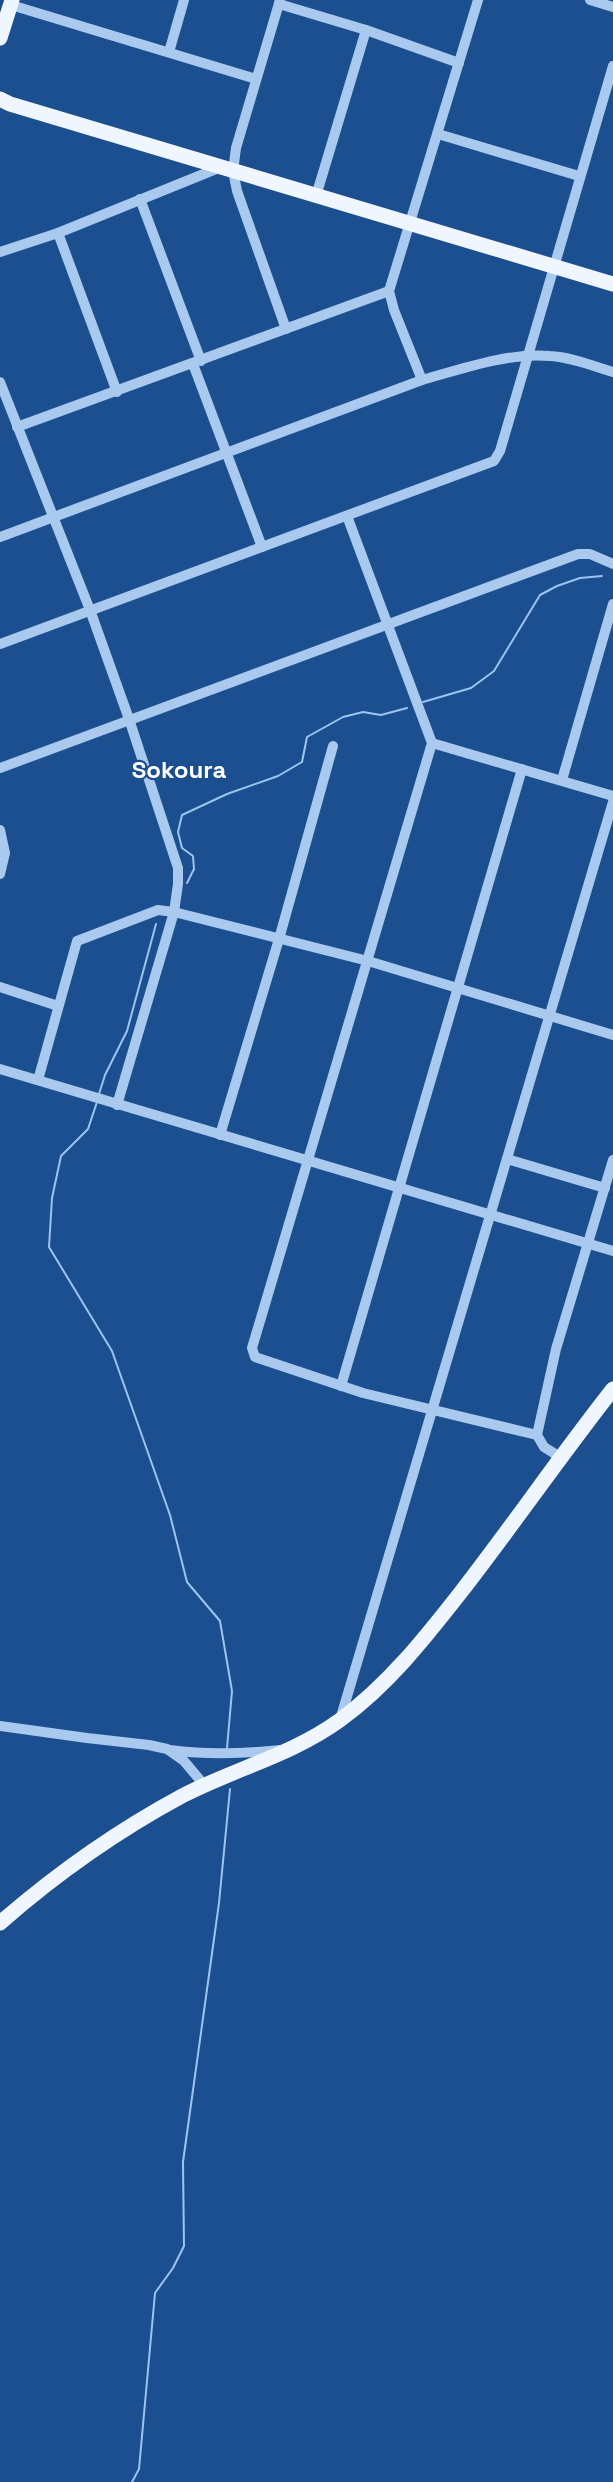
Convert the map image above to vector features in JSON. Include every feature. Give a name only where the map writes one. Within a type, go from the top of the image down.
[{"type":"main road","points":[[0,38],[11,2]]},
{"type":"main road","points":[[0,99],[10,104],[613,284]]},
{"type":"main road","points":[[0,1923],[58,1875],[182,1796],[291,1748],[340,1720],[419,1646],[490,1555],[560,1457],[613,1389]]},
{"type":"street","points":[[169,52],[184,0]]},
{"type":"street","points":[[422,380],[394,310],[389,291],[478,0]]},
{"type":"street","points":[[590,0],[613,7]]},
{"type":"street","points":[[11,2],[256,79]]},
{"type":"street","points":[[0,252],[227,169],[236,148],[280,2],[459,63]]},
{"type":"street","points":[[316,196],[366,30]]},
{"type":"street","points":[[0,644],[494,461],[500,451],[529,356],[579,176],[608,103],[613,66]]},
{"type":"street","points":[[438,134],[579,176]]},
{"type":"street","points":[[227,169],[286,329]]},
{"type":"street","points":[[140,200],[226,452],[262,547]]},
{"type":"street","points":[[57,233],[117,392]]},
{"type":"street","points":[[17,427],[389,291]]},
{"type":"street","points":[[0,537],[422,380],[473,366],[529,356],[551,356],[613,372]]},
{"type":"street","points":[[0,382],[90,610],[178,868],[174,912],[117,1104]]},
{"type":"street","points":[[347,516],[432,743],[252,1353],[255,1358],[340,1386],[537,1435]]},
{"type":"street","points":[[0,768],[578,554],[590,554],[613,564]]},
{"type":"street","points":[[562,780],[613,604]]},
{"type":"street","points":[[432,743],[613,796]]},
{"type":"street","points":[[220,1135],[279,939],[333,746]]},
{"type":"street","points":[[340,1386],[522,769]]},
{"type":"street","points":[[340,1720],[613,802]]},
{"type":"street","points":[[0,830],[5,853],[0,874]]},
{"type":"street","points":[[38,1080],[77,941],[158,910],[174,912],[368,961],[613,1035]]},
{"type":"street","points":[[0,987],[58,1006]]},
{"type":"street","points":[[0,1069],[613,1251]]},
{"type":"street","points":[[507,1159],[605,1188]]},
{"type":"street","points":[[560,1457],[544,1447],[537,1435],[556,1349],[613,1160]]},
{"type":"street","points":[[0,1725],[202,1754],[243,1754],[291,1748]]},
{"type":"street","points":[[167,1749],[184,1761],[204,1786]]},
{"type":"waterway","points":[[423,702],[471,688],[494,671],[540,595],[580,578],[602,576]]},
{"type":"waterway","points":[[187,883],[194,869],[193,856],[182,848],[178,832],[182,815],[227,794],[278,776],[302,762],[307,737],[343,717],[363,712],[381,715],[407,708]]},
{"type":"waterway","points":[[99,1094],[105,1075],[127,1031],[156,924]]},
{"type":"waterway","points":[[97,1102],[88,1129],[61,1156],[52,1198],[49,1247],[112,1351],[170,1515],[187,1582],[220,1621],[232,1691],[227,1748]]},
{"type":"waterway","points":[[132,2482],[139,2469],[155,2293],[173,2268],[184,2246],[183,2162],[219,1903],[230,1789]]},
{"type":"district","name":"Sokoura","points":[[179,770]]}]
